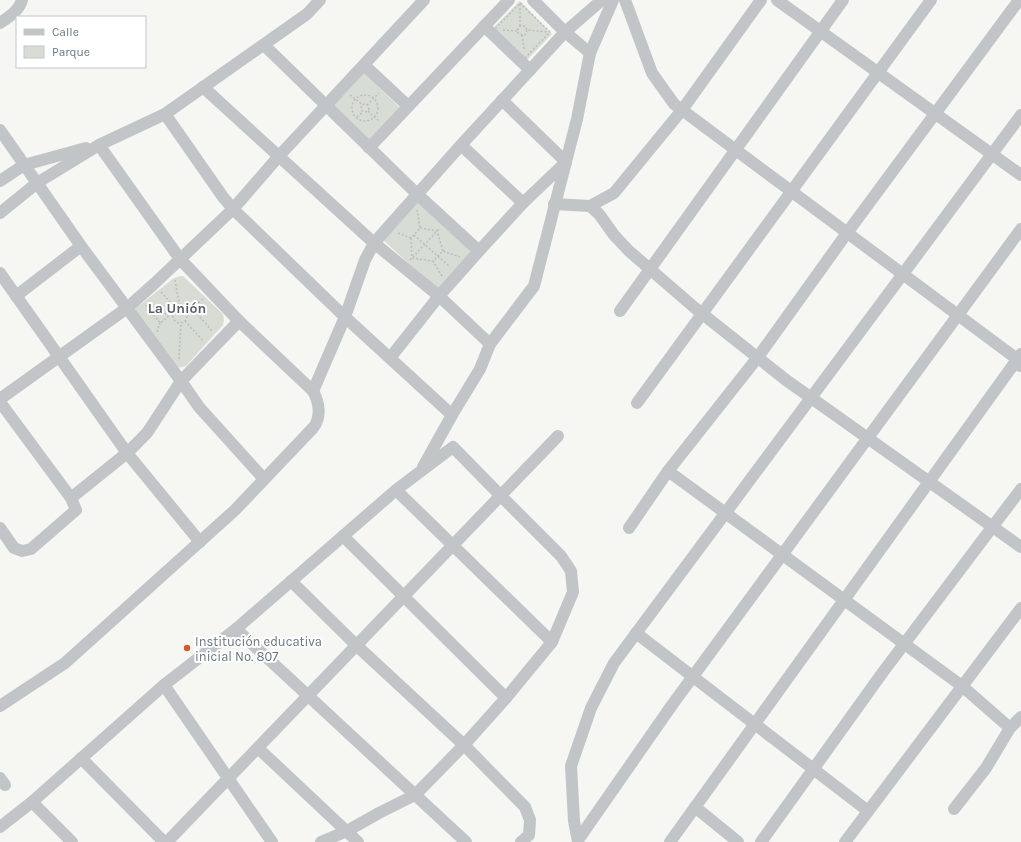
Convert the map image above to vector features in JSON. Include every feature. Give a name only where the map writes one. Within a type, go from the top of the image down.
[{"type":"street","points":[[0,23],[20,6],[22,0]]},
{"type":"street","points":[[0,213],[37,183],[100,144],[165,114],[307,14],[320,0]]},
{"type":"street","points":[[0,528],[14,548],[22,551],[31,549],[76,510],[71,498],[0,400],[127,308],[233,209],[279,156],[424,0]]},
{"type":"street","points":[[533,0],[565,32],[590,53]]},
{"type":"street","points":[[313,391],[345,317],[365,260],[374,243],[461,145],[565,32],[602,0]]},
{"type":"street","points":[[421,470],[480,369],[490,344],[534,286],[577,119],[590,53],[613,0]]},
{"type":"street","points":[[624,0],[652,73],[674,104],[1020,360],[929,482],[670,842]]},
{"type":"street","points":[[554,204],[590,206],[614,193],[682,110],[761,0]]},
{"type":"street","points":[[777,0],[1021,174]]},
{"type":"street","points":[[620,311],[843,0]]},
{"type":"street","points":[[637,403],[931,0]]},
{"type":"street","points":[[629,528],[668,471],[758,357],[847,233],[1019,0]]},
{"type":"street","points":[[369,148],[484,26],[514,2]]},
{"type":"street","points":[[484,26],[530,70]]},
{"type":"street","points":[[264,45],[417,194],[479,251]]},
{"type":"street","points":[[364,65],[408,106]]},
{"type":"street","points":[[203,87],[374,243],[439,296],[490,344]]},
{"type":"street","points":[[502,100],[566,162]]},
{"type":"street","points":[[165,114],[233,209],[345,317],[452,415]]},
{"type":"street","points":[[578,841],[574,821],[571,766],[591,708],[614,663],[1021,115]]},
{"type":"street","points":[[0,130],[81,246],[199,407],[264,479]]},
{"type":"street","points":[[0,181],[24,165],[100,144]]},
{"type":"street","points":[[0,706],[65,663],[200,542],[235,510],[316,424],[318,420],[318,401],[313,391],[239,321],[180,259],[100,144]]},
{"type":"street","points":[[461,145],[523,203]]},
{"type":"street","points":[[390,358],[439,296],[479,251],[523,203],[566,162]]},
{"type":"street","points":[[590,206],[599,214],[614,235],[629,251],[702,314],[811,398],[1021,547]]},
{"type":"street","points":[[578,841],[692,677],[1021,229]]},
{"type":"street","points":[[16,296],[81,246]]},
{"type":"street","points":[[0,273],[127,452],[200,542]]},
{"type":"street","points":[[71,498],[127,452],[147,433],[181,381],[239,321]]},
{"type":"street","points":[[167,842],[558,436]]},
{"type":"street","points":[[0,827],[32,802],[164,685],[236,629],[396,490],[453,447],[561,556],[571,571],[573,592],[552,642],[464,746],[415,795],[346,831],[321,842]]},
{"type":"street","points":[[668,471],[962,686],[1010,728]]},
{"type":"street","points":[[761,842],[904,643],[1021,489]]},
{"type":"street","points":[[396,490],[552,642]]},
{"type":"street","points":[[343,536],[506,698]]},
{"type":"street","points":[[291,581],[356,646],[464,746],[525,807],[530,820],[529,835],[521,842]]},
{"type":"street","points":[[845,842],[1021,608]]},
{"type":"street","points":[[236,629],[466,842]]},
{"type":"street","points":[[636,633],[868,811]]},
{"type":"street","points":[[164,685],[272,842]]},
{"type":"street","points":[[954,810],[986,768],[1010,728],[1021,718]]},
{"type":"street","points":[[258,748],[358,842]]},
{"type":"street","points":[[81,758],[164,842]]},
{"type":"street","points":[[32,802],[72,842]]},
{"type":"street","points":[[695,808],[738,842]]},
{"type":"path","points":[[520,0],[514,2],[495,29],[525,58],[550,32]]},
{"type":"path","points":[[514,2],[520,26],[517,31],[520,35],[525,35],[527,30]]},
{"type":"path","points":[[514,2],[550,32]]},
{"type":"path","points":[[520,26],[525,26],[527,30],[550,32]]},
{"type":"path","points":[[347,92],[362,105],[368,105]]},
{"type":"path","points":[[380,92],[368,105],[368,111],[382,125]]},
{"type":"path","points":[[362,95],[374,98],[378,110],[374,117],[363,121],[356,118],[352,110],[355,99],[362,95]]},
{"type":"path","points":[[362,105],[361,108],[363,112]]},
{"type":"path","points":[[356,118],[363,112],[368,111]]},
{"type":"path","points":[[412,258],[411,238],[420,228],[417,194]]},
{"type":"path","points":[[409,261],[441,227]]},
{"type":"path","points":[[420,228],[437,231]]},
{"type":"path","points":[[437,231],[443,251]]},
{"type":"path","points":[[398,233],[411,238]]},
{"type":"path","points":[[414,235],[452,268]]},
{"type":"path","points":[[443,251],[461,258],[464,255]]},
{"type":"path","points":[[433,261],[443,251]]},
{"type":"path","points":[[412,258],[433,261]]},
{"type":"path","points":[[433,261],[443,278]]},
{"type":"path","points":[[170,284],[178,278]]},
{"type":"path","points":[[175,280],[180,309],[186,313]]},
{"type":"path","points":[[160,292],[177,310]]},
{"type":"path","points":[[186,313],[203,299]]},
{"type":"path","points":[[145,303],[160,323]]},
{"type":"path","points":[[154,314],[161,308],[168,317]]},
{"type":"path","points":[[192,308],[214,333],[217,329]]},
{"type":"path","points":[[180,309],[175,312],[175,321],[181,323],[185,321],[187,317],[186,313]]},
{"type":"path","points":[[155,338],[160,323],[168,317],[174,316]]},
{"type":"path","points":[[185,321],[204,342]]},
{"type":"path","points":[[178,364],[181,323]]},
{"type":"green space","points":[[520,1],[552,34],[525,62],[492,29]]},
{"type":"green space","points":[[364,73],[400,108],[369,141],[332,106]]},
{"type":"green space","points":[[416,201],[472,251],[438,290],[382,239]]},
{"type":"green space","points":[[183,276],[223,314],[224,320],[223,325],[186,366],[177,367],[135,311],[136,308],[174,278]]},
{"type":"place","name":"Institución educativa inicial No. 807","points":[[187,648]]},
{"type":"district","name":"La Unión","points":[[177,308]]}]
